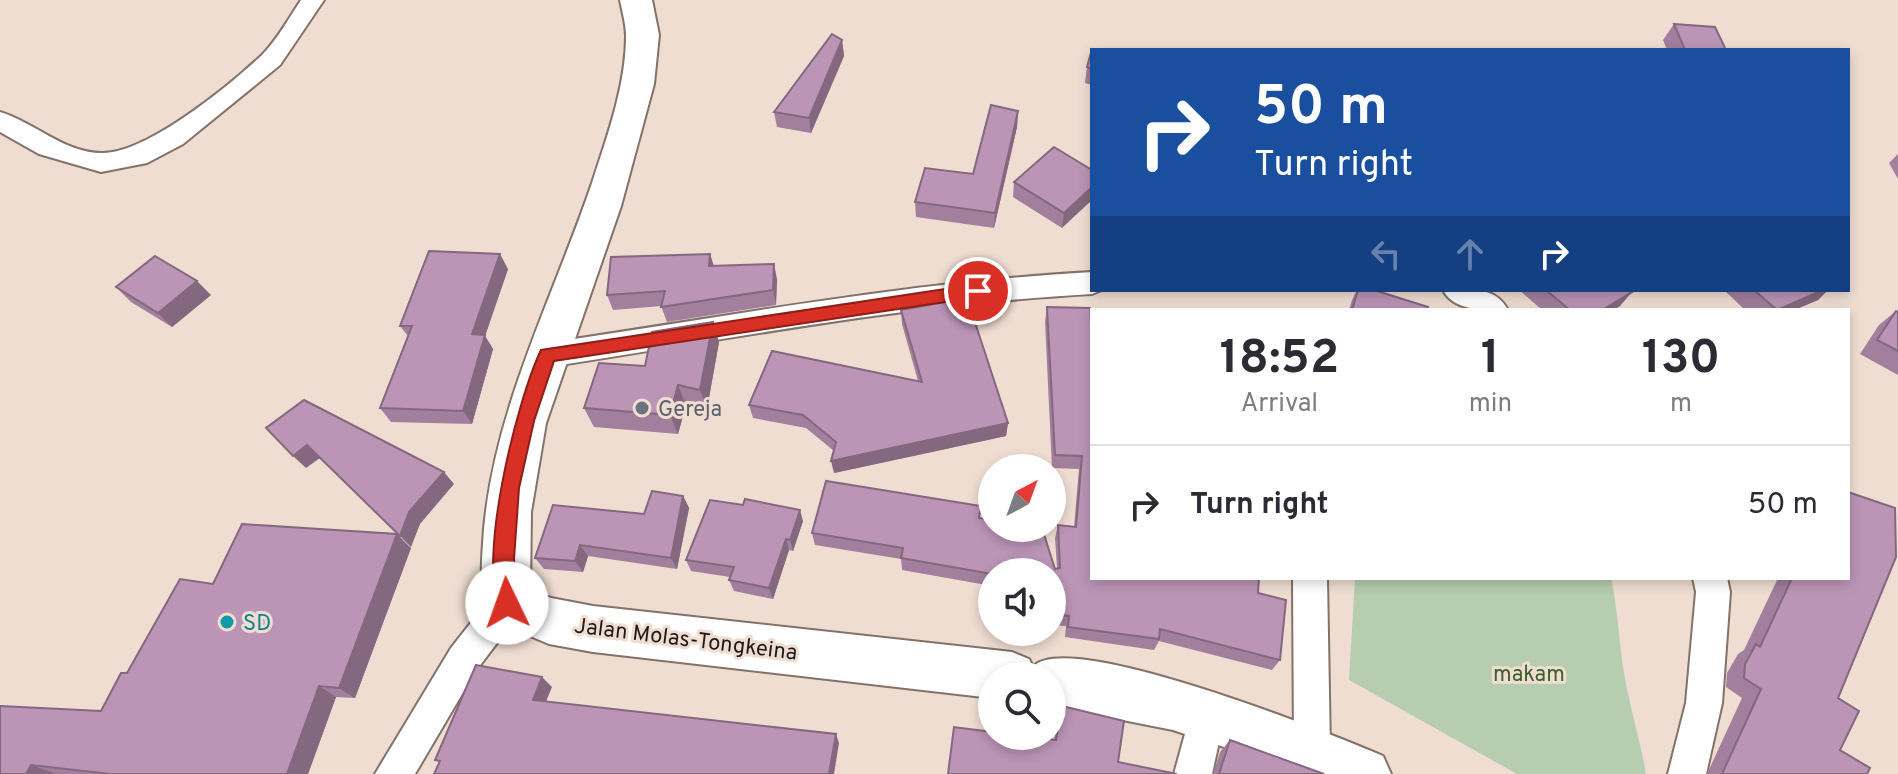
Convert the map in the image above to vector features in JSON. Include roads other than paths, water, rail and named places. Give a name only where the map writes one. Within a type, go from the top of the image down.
[{"type":"main road","points":[[507,603],[504,559],[510,488],[525,421],[626,136],[643,62],[642,11],[636,0]]},
{"type":"main road","name":"Jalan Molas-Tongkeina","points":[[507,603],[549,621],[593,629],[978,672]]},
{"type":"main road","points":[[1066,683],[1109,689],[1207,714],[1312,750],[1365,774]]},
{"type":"street","points":[[0,121],[48,148],[101,163],[138,156],[174,138],[272,59],[313,0]]},
{"type":"street","points":[[548,355],[931,297],[1001,288],[1090,283]]},
{"type":"street","points":[[1460,297],[1489,308]]},
{"type":"street","points":[[1310,580],[1312,750]]},
{"type":"street","points":[[1687,774],[1704,703],[1713,592],[1710,580]]},
{"type":"street","points":[[394,774],[463,660],[507,603]]},
{"type":"street","points":[[1193,774],[1207,714]]},
{"type":"place","name":"Gereja","points":[[642,408]]},
{"type":"place","name":"SD","points":[[227,622]]},
{"type":"park label","name":"makam","points":[[1529,673]]}]
